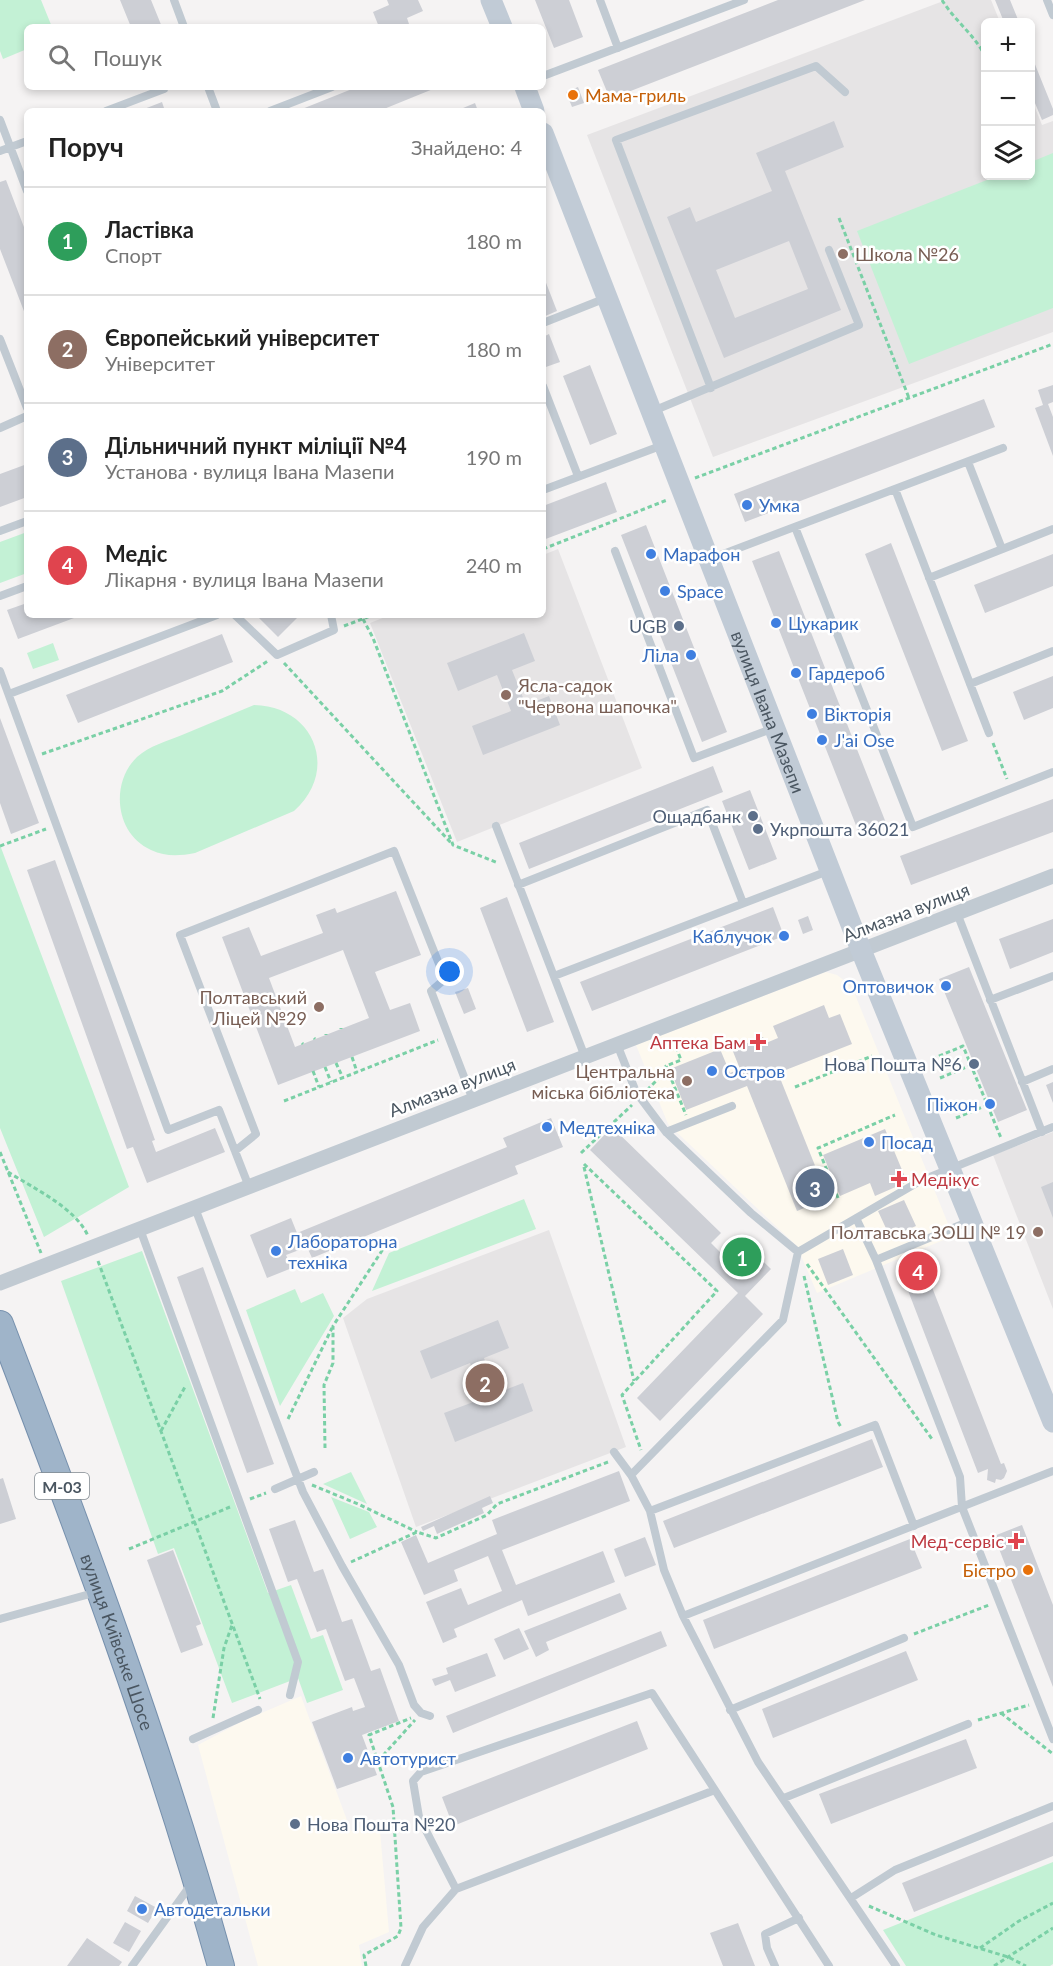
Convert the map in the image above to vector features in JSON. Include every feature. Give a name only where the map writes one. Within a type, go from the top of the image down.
[{"type":"highway","name":"вулиця Київське Шосе","points":[[0,1324],[101,1591],[145,1717],[196,1876],[221,1966]]},
{"type":"main road","points":[[491,0],[497,24]]},
{"type":"main road","points":[[526,90],[533,108]]},
{"type":"main road","name":"вулиця Івана Мазепи","points":[[546,141],[861,950],[1052,1419]]},
{"type":"street","name":"Алмазна вулиця","points":[[0,1283],[1053,876]]},
{"type":"lane","points":[[174,0],[183,24]]},
{"type":"lane","points":[[600,0],[618,48]]},
{"type":"lane","points":[[546,75],[744,0]]},
{"type":"lane","points":[[1047,0],[1053,15]]},
{"type":"lane","points":[[711,388],[616,140],[816,66],[845,92]]},
{"type":"lane","points":[[114,108],[161,90]]},
{"type":"lane","points":[[209,90],[216,108]]},
{"type":"lane","points":[[278,108],[324,90]]},
{"type":"lane","points":[[0,120],[24,183]]},
{"type":"lane","points":[[0,151],[24,142]]},
{"type":"lane","points":[[651,412],[859,326],[830,250]]},
{"type":"lane","points":[[546,322],[607,298]]},
{"type":"lane","points":[[0,339],[24,400]]},
{"type":"lane","points":[[546,394],[578,476]]},
{"type":"lane","points":[[0,428],[24,417]]},
{"type":"lane","points":[[546,489],[664,444]]},
{"type":"lane","points":[[709,560],[1003,448]]},
{"type":"lane","points":[[968,462],[1002,549]]},
{"type":"lane","points":[[895,489],[989,733]]},
{"type":"lane","points":[[0,531],[24,522]]},
{"type":"lane","points":[[795,527],[913,827],[1053,772]]},
{"type":"lane","points":[[929,578],[1053,529]]},
{"type":"lane","points":[[615,551],[694,758],[774,728]]},
{"type":"lane","points":[[0,596],[24,587]]},
{"type":"lane","points":[[9,694],[209,618]]},
{"type":"lane","points":[[238,618],[277,655],[334,630],[332,618]]},
{"type":"lane","points":[[970,684],[1053,651]]},
{"type":"lane","points":[[0,671],[168,1130],[219,1110],[249,1187]]},
{"type":"lane","points":[[519,885],[707,810],[743,903]]},
{"type":"lane","points":[[496,826],[585,1057]]},
{"type":"lane","points":[[235,1151],[256,1134],[180,935],[394,851],[445,979],[431,991],[473,1100]]},
{"type":"lane","points":[[554,976],[830,871]]},
{"type":"lane","points":[[957,913],[1042,1132]]},
{"type":"lane","points":[[990,1000],[1053,975]]},
{"type":"lane","points":[[617,1044],[640,1097],[666,1132],[751,1213],[798,1252]]},
{"type":"lane","points":[[1022,1082],[1053,1069]]},
{"type":"lane","points":[[666,1132],[732,1106]]},
{"type":"lane","points":[[631,1475],[783,1320],[798,1252],[920,1181],[1053,1127]]},
{"type":"lane","points":[[195,1208],[298,1480],[342,1566],[399,1665],[414,1706],[420,1713],[430,1716]]},
{"type":"lane","points":[[856,1218],[876,1260],[960,1477],[962,1507],[1053,1739]]},
{"type":"lane","points":[[876,1260],[971,1221]]},
{"type":"lane","points":[[140,1229],[298,1662],[290,1695]]},
{"type":"lane","points":[[650,1511],[875,1425],[914,1526]]},
{"type":"lane","points":[[616,1455],[631,1475],[650,1511],[664,1570],[683,1616],[758,1762],[896,1966]]},
{"type":"lane","points":[[683,1616],[1053,1471]]},
{"type":"lane","points":[[275,1489],[314,1472]]},
{"type":"lane","points":[[0,1619],[101,1591]]},
{"type":"lane","points":[[730,1710],[904,1638]]},
{"type":"lane","points":[[456,1889],[419,1817],[413,1781],[421,1772],[652,1693],[829,1966]]},
{"type":"lane","points":[[193,1739],[258,1710]]},
{"type":"lane","points":[[784,1798],[968,1724]]},
{"type":"lane","points":[[405,1966],[423,1927],[456,1889],[715,1790]]},
{"type":"lane","points":[[850,1898],[895,1870],[1053,1806]]},
{"type":"lane","points":[[132,1966],[196,1876]]},
{"type":"lane","points":[[775,1966],[767,1948],[765,1934],[799,1918]]},
{"type":"path","points":[[942,0],[951,15],[981,49]]},
{"type":"path","points":[[839,218],[909,398]]},
{"type":"path","points":[[546,548],[681,489],[909,398],[1053,344]]},
{"type":"path","points":[[334,630],[363,619],[374,638],[453,845]]},
{"type":"path","points":[[32,758],[222,691],[277,655],[453,845],[512,869]]},
{"type":"path","points":[[989,733],[1011,788]]},
{"type":"path","points":[[0,846],[56,825]]},
{"type":"path","points":[[284,1101],[448,1036]]},
{"type":"path","points":[[676,1047],[681,1060],[666,1066],[689,1123]]},
{"type":"path","points":[[932,1059],[963,1047],[989,1105],[1004,1146]]},
{"type":"path","points":[[795,1088],[872,1056]]},
{"type":"path","points":[[352,1057],[357,1072]]},
{"type":"path","points":[[336,1062],[343,1078]]},
{"type":"path","points":[[940,1078],[972,1065]]},
{"type":"path","points":[[325,1067],[331,1082]]},
{"type":"path","points":[[581,1153],[668,1070]]},
{"type":"path","points":[[313,1071],[319,1087]]},
{"type":"path","points":[[956,1118],[989,1105]]},
{"type":"path","points":[[838,1198],[818,1149],[895,1115]]},
{"type":"path","points":[[0,1152],[45,1265]]},
{"type":"path","points":[[634,1381],[584,1164],[717,1291],[622,1395],[645,1461]]},
{"type":"path","points":[[8,1172],[58,1203],[84,1226]]},
{"type":"path","points":[[280,1435],[333,1326],[385,1246]]},
{"type":"path","points":[[92,1247],[261,1698],[258,1710]]},
{"type":"path","points":[[798,1252],[838,1422],[846,1436]]},
{"type":"path","points":[[798,1252],[933,1439]]},
{"type":"path","points":[[326,1448],[324,1385],[333,1363],[333,1326]]},
{"type":"path","points":[[161,1431],[193,1373]]},
{"type":"path","points":[[298,1480],[358,1504],[417,1532],[436,1538],[487,1515],[497,1504],[616,1455]]},
{"type":"path","points":[[129,1549],[275,1489]]},
{"type":"path","points":[[342,1566],[417,1532]]},
{"type":"path","points":[[904,1638],[999,1601]]},
{"type":"path","points":[[211,1731],[217,1679],[233,1623]]},
{"type":"path","points":[[968,1724],[1039,1702]]},
{"type":"path","points":[[378,1761],[420,1713]]},
{"type":"path","points":[[366,1966],[364,1955],[399,1936],[401,1928],[393,1807],[369,1736],[420,1713]]},
{"type":"path","points":[[1001,1713],[1053,1754]]},
{"type":"path","points":[[850,1898],[936,1935],[1008,1957],[1026,1966]]},
{"type":"path","points":[[980,1948],[1019,1921],[1053,1903]]},
{"type":"path","points":[[994,1966],[1053,1928]]},
{"type":"shaded area","name":"Школа №26","points":[[946,0],[991,0],[998,18],[981,18],[981,180],[1035,180],[1035,108],[1042,125],[1053,121],[1053,332],[713,457],[587,135]]},
{"type":"shaded area","name":"Ясла-садок \"Червона шапочка\"","points":[[558,549],[642,768],[457,842],[370,623],[382,618],[546,618],[546,554]]},
{"type":"shaded area","points":[[826,972],[837,975],[854,992],[953,1236],[817,1293],[797,1246],[668,1124],[636,1045]]},
{"type":"shaded area","name":"Полтавська ЗОШ № 19","points":[[1053,1132],[1053,1309],[993,1155]]},
{"type":"shaded area","points":[[549,1230],[626,1447],[416,1527],[343,1318],[367,1299]]},
{"type":"shaded area","points":[[301,1696],[351,1831],[379,1820],[389,1932],[359,1945],[362,1966],[258,1966],[198,1745],[241,1722]]},
{"type":"green space","points":[[0,0],[41,0],[51,24],[24,24],[24,50],[3,59],[0,51]]},
{"type":"green space","points":[[1053,153],[1053,308],[909,364],[857,231],[987,180],[1035,180],[1035,160]]},
{"type":"green space","points":[[24,533],[24,574],[0,583],[0,542]]},
{"type":"green space","points":[[53,643],[59,660],[33,669],[27,653]]},
{"type":"green space","points":[[254,705],[275,708],[292,716],[305,728],[314,743],[317,760],[316,777],[308,795],[294,811],[195,853],[167,855],[151,850],[139,842],[130,832],[120,807],[123,780],[128,768],[137,757],[158,744]]},
{"type":"green space","points":[[0,845],[129,1187],[44,1237],[0,1128]]},
{"type":"green space","points":[[524,1199],[536,1229],[372,1291],[389,1253]]},
{"type":"green space","points":[[142,1251],[268,1593],[291,1585],[311,1639],[323,1635],[343,1690],[307,1703],[298,1678],[232,1703],[174,1548],[158,1554],[61,1281]]},
{"type":"green space","points":[[295,1289],[301,1303],[323,1293],[334,1316],[280,1406],[246,1310]]},
{"type":"green space","points":[[351,1472],[367,1504],[323,1484]]},
{"type":"green space","points":[[331,1497],[369,1512],[377,1527],[350,1539]]},
{"type":"green space","points":[[1053,1862],[1053,1964],[1050,1966],[906,1966],[883,1930]]},
{"type":"building","points":[[120,0],[151,0],[161,24],[130,24]]},
{"type":"building","points":[[387,0],[418,0],[423,11],[407,18],[409,24],[378,24],[373,12],[389,5]]},
{"type":"building","points":[[535,0],[569,0],[583,37],[554,48]]},
{"type":"building","points":[[778,0],[865,0],[610,99],[598,70]]},
{"type":"building","points":[[995,0],[1010,0],[1017,18],[1002,18]]},
{"type":"building","points":[[1035,64],[1053,109],[1053,115],[1042,120],[1035,103]]},
{"type":"building","points":[[578,87],[584,103],[572,107],[566,92]]},
{"type":"building","points":[[350,90],[431,90],[386,108],[304,108]]},
{"type":"building","points":[[162,102],[164,108],[147,108]]},
{"type":"building","points":[[475,103],[477,108],[463,108]]},
{"type":"building","points":[[834,121],[844,147],[785,171],[841,310],[724,358],[667,217],[690,207],[696,222],[772,191],[756,153]],"holes":[[[789,241],[808,289],[735,318],[716,270]]]},
{"type":"building","points":[[6,180],[24,227],[24,311],[0,249],[0,182]]},
{"type":"building","points":[[546,283],[557,311],[546,316]]},
{"type":"building","points":[[549,334],[560,362],[546,367],[546,336]]},
{"type":"building","points":[[590,365],[617,434],[590,445],[563,376]]},
{"type":"building","points":[[1053,385],[1053,402],[1048,404],[1053,417],[1053,456],[1035,408],[1043,405],[1038,390]]},
{"type":"building","points":[[984,399],[995,427],[745,522],[734,494]]},
{"type":"building","points":[[24,465],[24,498],[0,507],[0,474]]},
{"type":"building","points":[[606,482],[617,512],[546,539],[546,505]]},
{"type":"building","points":[[646,525],[727,732],[702,742],[621,535]]},
{"type":"building","points":[[891,543],[968,741],[942,751],[865,554]]},
{"type":"building","points":[[779,551],[886,823],[859,833],[752,561]]},
{"type":"building","points":[[1053,554],[1053,586],[985,613],[974,585]]},
{"type":"building","points":[[24,604],[24,618],[74,618],[18,639],[7,610]]},
{"type":"building","points":[[259,618],[297,618],[278,637]]},
{"type":"building","points":[[524,633],[535,661],[512,670],[526,705],[549,696],[560,725],[483,755],[472,726],[511,711],[497,675],[458,691],[447,663]]},
{"type":"building","points":[[222,634],[233,662],[78,723],[66,695]]},
{"type":"building","points":[[1053,676],[1053,708],[1024,720],[1013,692]]},
{"type":"building","points":[[0,718],[39,823],[11,834],[0,803]]},
{"type":"building","points":[[713,766],[723,792],[529,869],[519,843]]},
{"type":"building","points":[[750,790],[777,859],[749,870],[722,801]]},
{"type":"building","points":[[1053,799],[1053,832],[911,885],[900,856]]},
{"type":"building","points":[[55,860],[155,1140],[152,1141],[156,1152],[215,1128],[225,1152],[147,1183],[133,1147],[127,1149],[27,870]]},
{"type":"building","points":[[396,891],[421,955],[375,972],[390,1010],[410,1003],[420,1031],[278,1085],[222,937],[249,927],[261,956],[323,933],[316,915],[335,908],[337,913]],"holes":[[[343,950],[369,1018],[295,1047],[269,978]]]},
{"type":"building","points":[[507,897],[554,1022],[527,1032],[480,908]]},
{"type":"building","points":[[773,907],[784,936],[592,1011],[580,982]]},
{"type":"building","points":[[808,916],[813,930],[803,934],[798,920]]},
{"type":"building","points":[[1053,919],[1053,952],[1010,969],[999,939]]},
{"type":"building","points":[[969,967],[1027,1110],[998,1122],[939,979]]},
{"type":"building","points":[[468,988],[476,1009],[464,1014],[455,992]]},
{"type":"building","points":[[824,1005],[829,1018],[840,1014],[852,1044],[778,1073],[828,1198],[797,1211],[747,1086],[686,1110],[670,1069],[720,1049],[730,1073],[740,1069],[732,1049],[763,1037],[766,1043],[778,1038],[773,1026]]},
{"type":"building","points":[[1053,1082],[1053,1103],[1046,1085]]},
{"type":"building","points":[[551,1118],[563,1147],[515,1166],[518,1174],[312,1258],[307,1247],[286,1255],[292,1268],[267,1278],[250,1235],[291,1218],[297,1233],[507,1147],[503,1138]]},
{"type":"building","points":[[612,1127],[721,1233],[711,1243],[724,1256],[740,1239],[771,1269],[745,1296],[763,1314],[660,1421],[637,1398],[738,1293],[590,1150]]},
{"type":"building","points":[[885,1129],[907,1182],[875,1196],[870,1183],[840,1196],[823,1155]]},
{"type":"building","points":[[1053,1182],[1053,1218],[1041,1187]]},
{"type":"building","points":[[904,1200],[916,1226],[890,1237],[878,1211]]},
{"type":"building","points":[[843,1249],[853,1275],[828,1285],[818,1259]]},
{"type":"building","points":[[921,1259],[1001,1464],[1004,1463],[1007,1471],[1004,1478],[996,1479],[995,1483],[987,1480],[988,1469],[978,1473],[899,1267]]},
{"type":"building","points":[[203,1267],[274,1464],[247,1473],[177,1277]]},
{"type":"building","points":[[498,1320],[509,1348],[484,1358],[497,1393],[523,1383],[533,1411],[455,1442],[444,1413],[484,1398],[470,1363],[431,1379],[420,1351]]},
{"type":"building","points":[[872,1439],[883,1467],[674,1548],[663,1521]]},
{"type":"building","points":[[619,1471],[630,1501],[502,1550],[516,1585],[603,1551],[615,1582],[528,1616],[522,1600],[454,1629],[457,1637],[443,1643],[426,1602],[461,1588],[468,1605],[502,1591],[488,1556],[454,1570],[458,1581],[424,1595],[401,1542],[416,1535],[428,1563],[497,1534],[492,1520]]},
{"type":"building","points":[[3,1478],[16,1519],[0,1524],[0,1479]]},
{"type":"building","points":[[490,1496],[493,1503],[482,1508],[484,1513],[437,1534],[434,1526],[423,1531],[421,1527]]},
{"type":"building","points":[[295,1520],[314,1572],[323,1569],[342,1622],[352,1619],[371,1671],[380,1668],[399,1721],[362,1735],[377,1775],[337,1789],[312,1722],[352,1707],[353,1711],[365,1707],[354,1678],[345,1681],[326,1629],[317,1632],[297,1579],[288,1582],[269,1529]]},
{"type":"building","points":[[1022,1525],[1053,1605],[1053,1687],[994,1536]]},
{"type":"building","points":[[645,1537],[656,1565],[625,1577],[614,1549]]},
{"type":"building","points":[[910,1539],[922,1568],[714,1649],[703,1620]]},
{"type":"building","points":[[173,1550],[201,1624],[196,1626],[203,1645],[181,1653],[147,1560]]},
{"type":"building","points":[[620,1593],[627,1609],[546,1642],[549,1650],[536,1657],[524,1631]]},
{"type":"building","points":[[519,1628],[529,1649],[504,1660],[494,1639]]},
{"type":"building","points":[[661,1631],[667,1646],[453,1733],[446,1716]]},
{"type":"building","points":[[906,1651],[918,1680],[773,1738],[762,1709]]},
{"type":"building","points":[[487,1653],[496,1676],[455,1692],[450,1680],[435,1686],[432,1679],[448,1674],[446,1668]]},
{"type":"building","points":[[637,1721],[648,1749],[453,1826],[442,1797]]},
{"type":"building","points":[[966,1739],[977,1768],[831,1824],[819,1794]]},
{"type":"building","points":[[1053,1822],[1053,1856],[914,1912],[902,1883]]},
{"type":"building","name":"Автодетальки","points":[[135,1896],[157,1908],[148,1923],[127,1911]]},
{"type":"building","points":[[125,1922],[141,1931],[129,1952],[113,1943]]},
{"type":"building","points":[[738,1923],[755,1966],[723,1966],[710,1933]]},
{"type":"building","points":[[87,1938],[122,1962],[119,1966],[67,1966]]},
{"type":"place","name":"Мама-гриль","points":[[573,95]]},
{"type":"place","name":"Школа №26","points":[[843,254]]},
{"type":"place","name":"Умка","points":[[747,505]]},
{"type":"place","name":"Марафон","points":[[651,554]]},
{"type":"place","name":"Space","points":[[665,591]]},
{"type":"place","name":"Цукарик","points":[[776,623]]},
{"type":"place","name":"UGB","points":[[679,626]]},
{"type":"place","name":"Ліла","points":[[691,655]]},
{"type":"place","name":"Гардероб","points":[[796,673]]},
{"type":"place","name":"Ясла-садок \"Червона шапочка\"","points":[[506,695]]},
{"type":"place","name":"Вікторія","points":[[812,714]]},
{"type":"place","name":"J'ai Ose","points":[[822,740]]},
{"type":"place","name":"Ощадбанк","points":[[753,816]]},
{"type":"place","name":"Укрпошта 36021","points":[[758,829]]},
{"type":"place","name":"Каблучок","points":[[784,936]]},
{"type":"place","name":"Оптовичок","points":[[946,986]]},
{"type":"place","name":"Полтавський Ліцей №29","points":[[319,1007]]},
{"type":"place","name":"Аптека Бам","points":[[758,1042]]},
{"type":"place","name":"Нова Пошта №6","points":[[974,1064]]},
{"type":"place","name":"Остров","points":[[712,1071]]},
{"type":"place","name":"Центральна міська бібліотека","points":[[687,1081]]},
{"type":"place","name":"Піжон","points":[[990,1104]]},
{"type":"place","name":"Медтехніка","points":[[547,1127]]},
{"type":"place","name":"Посад","points":[[869,1142]]},
{"type":"place","name":"Медікус","points":[[899,1179]]},
{"type":"place","name":"Дільничний пункт міліції №4","points":[[815,1188]]},
{"type":"place","name":"Полтавська ЗОШ № 19","points":[[1038,1232]]},
{"type":"place","name":"Лабораторна техніка","points":[[276,1251]]},
{"type":"place","name":"Ластівка","points":[[742,1257]]},
{"type":"place","name":"Медіс","points":[[918,1271]]},
{"type":"place","name":"Європейський університет","points":[[485,1383]]},
{"type":"place","name":"Мед-сервіс","points":[[1016,1541]]},
{"type":"place","name":"Бістро","points":[[1028,1570]]},
{"type":"place","name":"Автотурист","points":[[348,1758]]},
{"type":"place","name":"Нова Пошта №20","points":[[295,1824]]},
{"type":"place","name":"Автодетальки","points":[[142,1909]]}]
